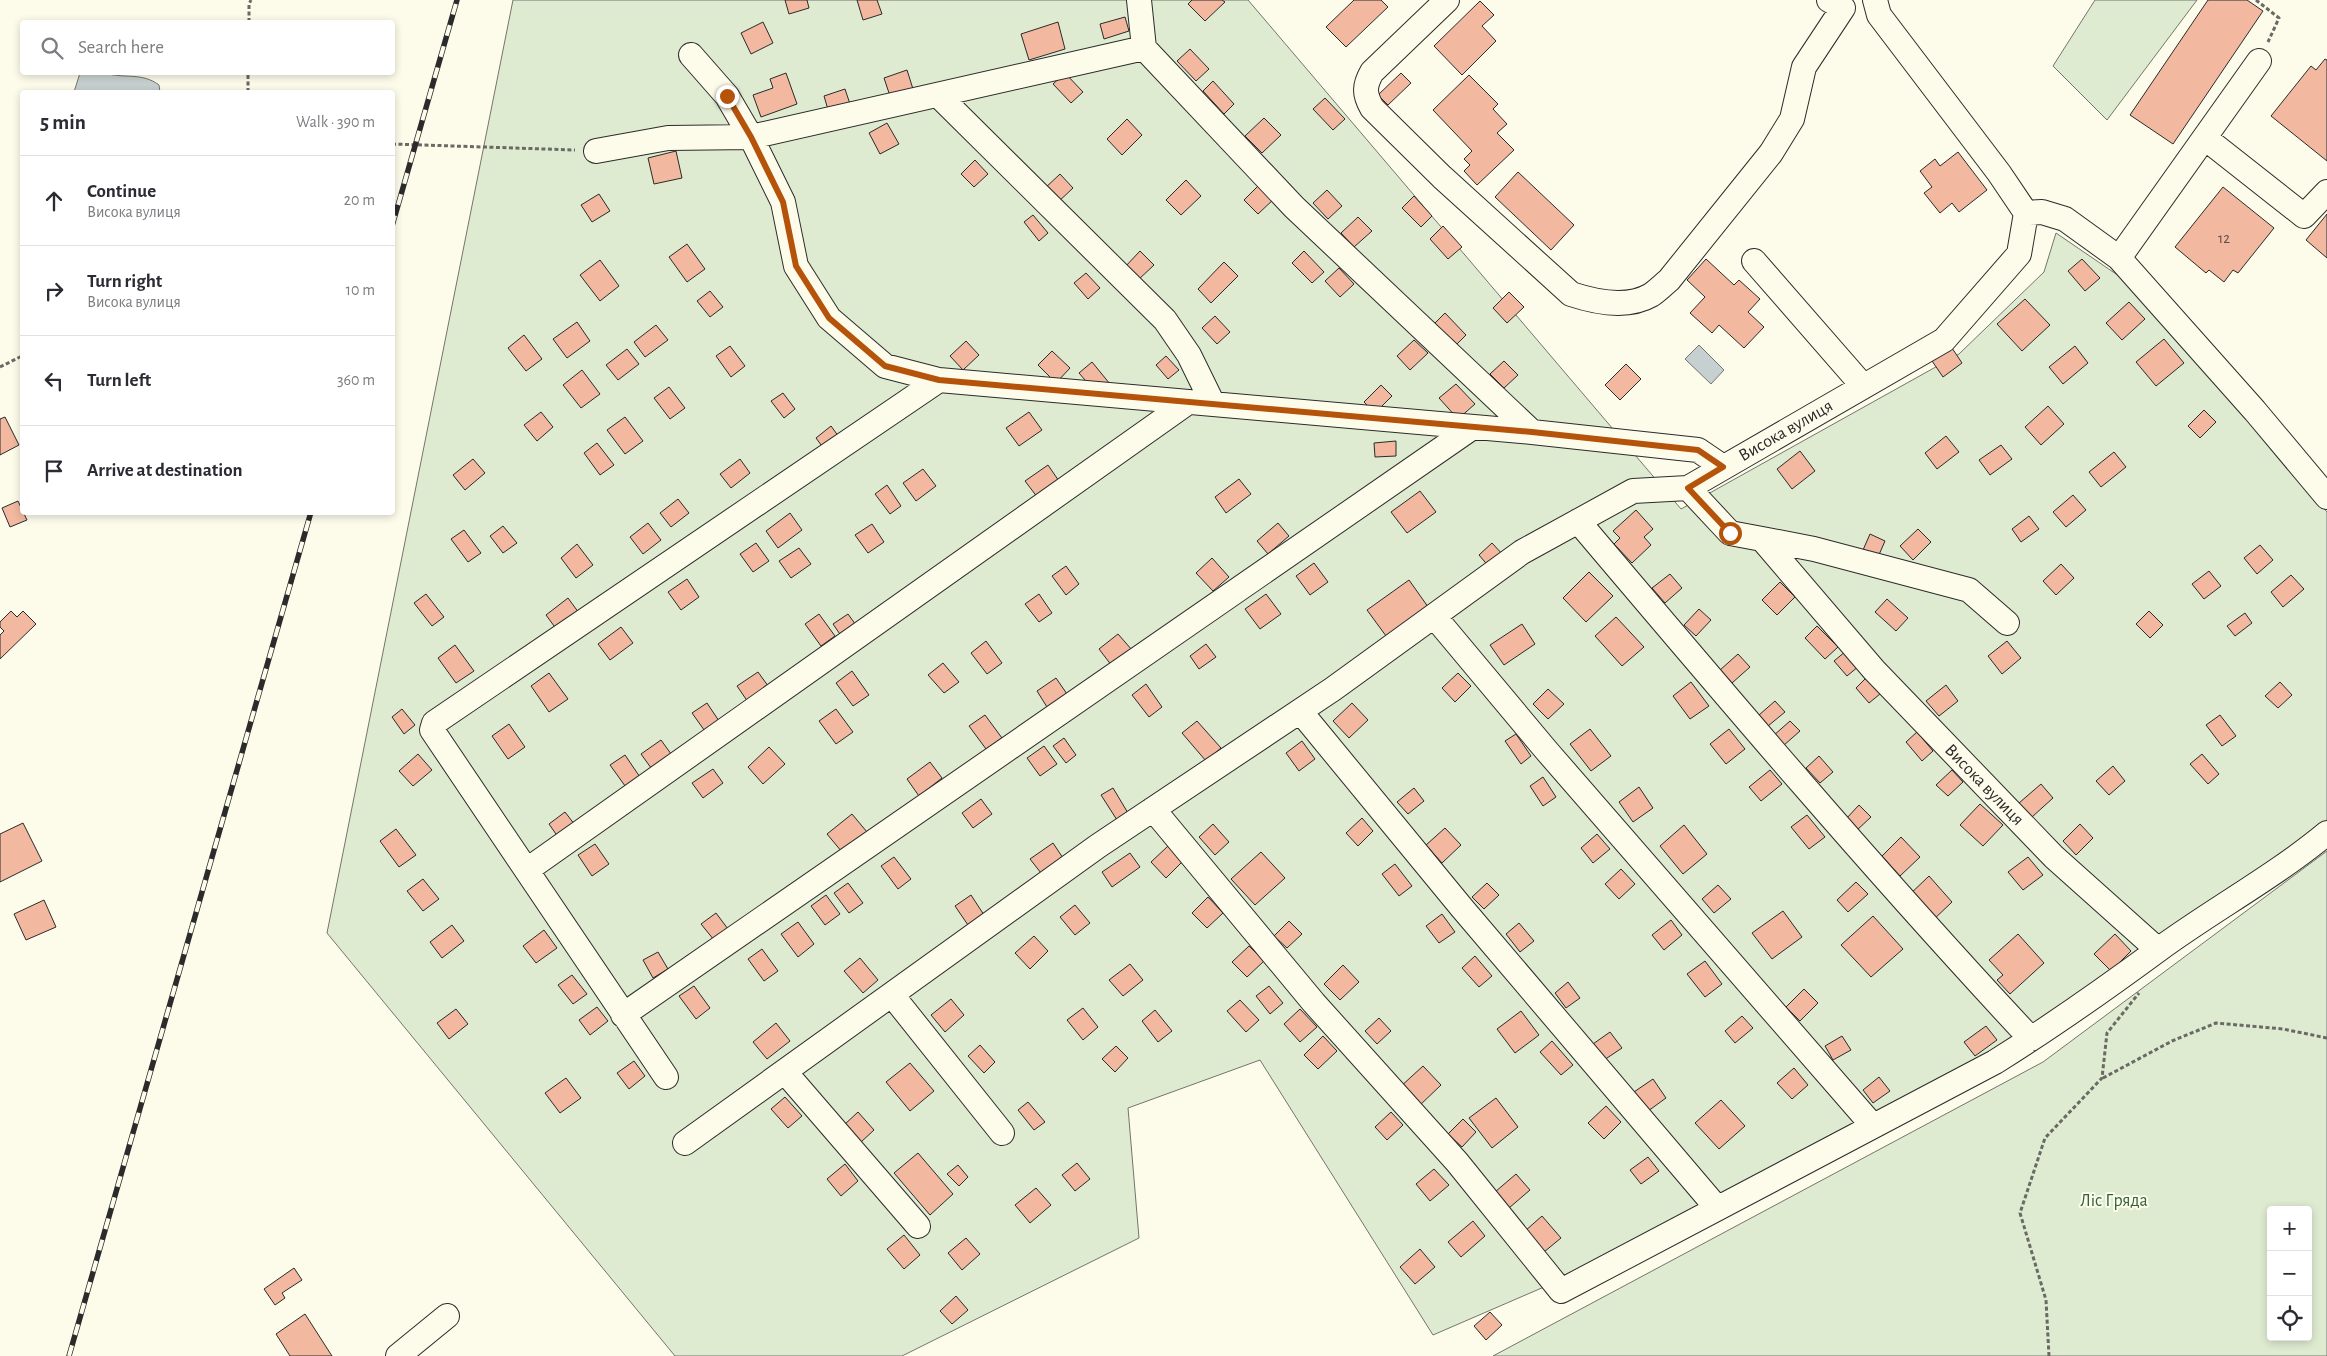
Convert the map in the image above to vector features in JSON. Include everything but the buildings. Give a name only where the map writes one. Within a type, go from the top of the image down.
[{"type":"street","points":[[1139,0],[1144,48],[1294,207],[1532,432]]},
{"type":"street","points":[[1447,0],[1372,72],[1366,83],[1365,96],[1372,108],[1391,129],[1442,178],[1571,294],[1595,302],[1625,302],[1650,296],[1669,280],[1771,153],[1792,119],[1804,67],[1842,3]]},
{"type":"street","points":[[1875,0],[1879,15],[1999,173],[2026,213],[2042,212],[2065,219],[2119,258],[2255,411],[2327,497]]},
{"type":"street","points":[[596,150],[668,138],[751,137],[939,96],[1144,48]]},
{"type":"street","points":[[691,55],[727,96],[751,137],[783,202],[796,266],[829,318],[885,366],[939,380],[1532,432],[1698,450],[1723,467]]},
{"type":"street","points":[[2119,258],[2259,61]]},
{"type":"street","points":[[939,96],[1165,320],[1189,355],[1213,404]]},
{"type":"street","points":[[2205,138],[2304,216],[2327,192]]},
{"type":"street","name":"Висока вулиця","points":[[1688,488],[1944,340],[2018,254],[2026,213]]},
{"type":"street","points":[[1754,261],[1863,386]]},
{"type":"street","points":[[666,1077],[432,730],[434,723],[939,380]]},
{"type":"street","points":[[527,870],[1187,403]]},
{"type":"street","points":[[623,1015],[1473,427]]},
{"type":"street","points":[[685,1143],[1098,846],[1300,711],[1522,552],[1633,491],[1688,488],[1730,533],[1814,549],[1968,590],[2007,622]]},
{"type":"street","points":[[1578,521],[1710,677],[1926,924],[2031,1039]]},
{"type":"street","name":"Висока вулиця","points":[[1762,539],[1874,670],[2047,850],[2158,950]]},
{"type":"street","points":[[1434,616],[1546,750],[1873,1126]]},
{"type":"street","points":[[1300,711],[1462,908],[1717,1208]]},
{"type":"street","points":[[1153,809],[1314,1003],[1457,1162],[1561,1291],[1995,1062],[2131,972],[2158,950],[2298,856],[2327,833]]},
{"type":"street","points":[[892,995],[1002,1133]]},
{"type":"street","points":[[785,1072],[918,1226]]},
{"type":"street","points":[[398,1356],[447,1316]]},
{"type":"path","points":[[248,20],[251,0]]},
{"type":"path","points":[[2256,0],[2279,18],[2259,61]]},
{"type":"path","points":[[248,75],[248,90]]},
{"type":"path","points":[[395,144],[596,150]]},
{"type":"path","points":[[0,368],[20,357]]},
{"type":"path","points":[[2102,1078],[2107,1033],[2143,988]]},
{"type":"path","points":[[2049,1356],[2046,1300],[2020,1213],[2045,1138],[2102,1078],[2172,1041],[2216,1023],[2283,1029],[2327,1038]]},
{"type":"green space","points":[[513,0],[1248,0],[1681,509],[1959,354],[2044,272],[2056,233],[2138,289],[2327,512],[2327,823],[1985,1059],[1611,1258],[1433,1335],[1260,1060],[1128,1108],[1139,1238],[902,1356],[675,1356],[327,933]]},
{"type":"green space","points":[[2095,0],[2197,0],[2107,120],[2053,66]]},
{"type":"green space","name":"Ліс Гряда","points":[[2327,851],[2327,1356],[1493,1356],[2043,1062]]},
{"type":"shaded area","points":[[79,75],[112,75],[146,78],[159,85],[160,90],[75,90]]},
{"type":"shaded area","points":[[1699,345],[1724,370],[1711,384],[1685,359]]},
{"type":"railway","points":[[395,216],[457,0]]},
{"type":"railway","points":[[69,1356],[310,515]]},
{"type":"route","points":[[727,96],[751,137],[783,202],[796,266],[829,318],[885,366],[939,380],[1532,432],[1698,450],[1723,467],[1688,488],[1730,533]]}]
